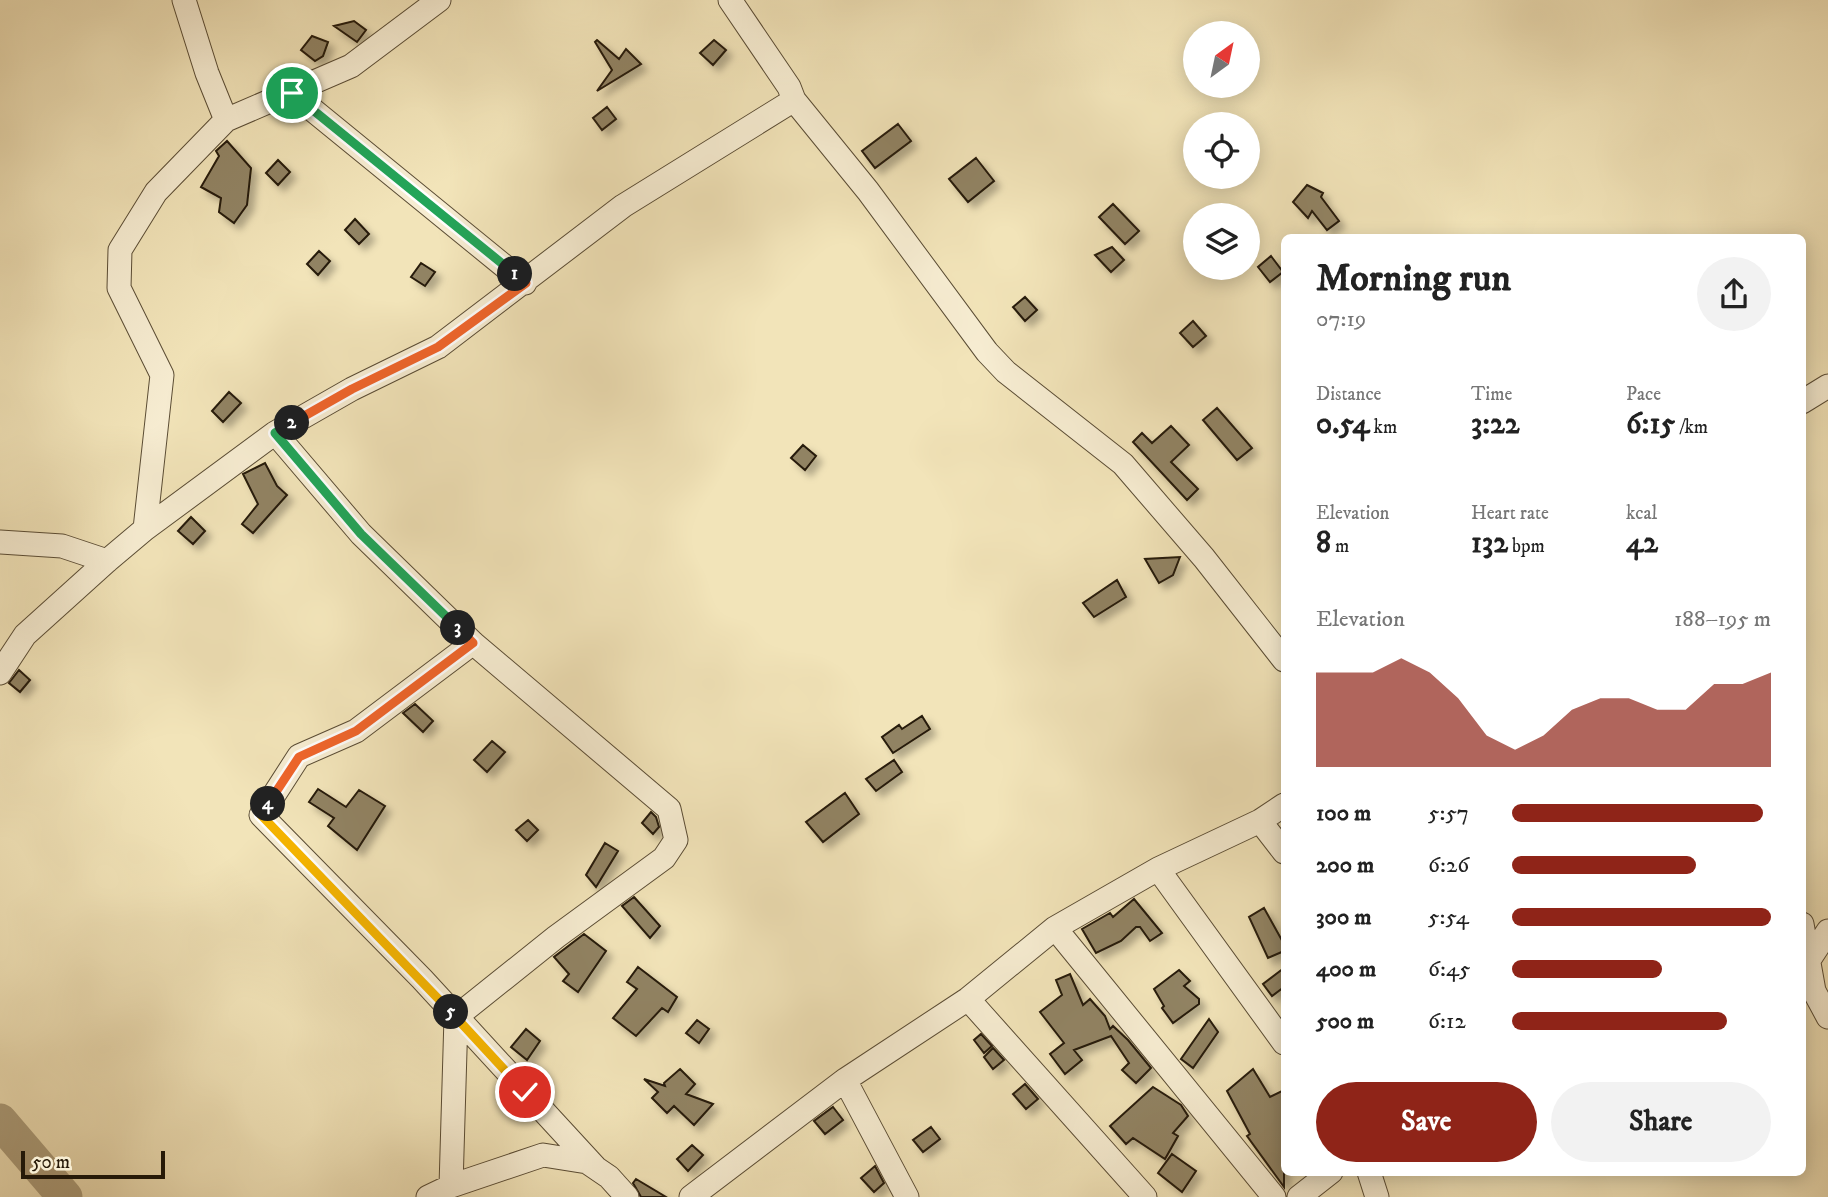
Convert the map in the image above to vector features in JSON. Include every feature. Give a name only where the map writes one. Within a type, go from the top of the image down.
[{"type":"street","points":[[145,529],[162,374],[119,288],[120,250],[156,192],[226,120],[351,66],[439,0]]},
{"type":"street","points":[[730,0],[789,87],[793,100],[868,191],[987,352],[1006,372],[1123,464],[1204,558],[1281,656]]},
{"type":"street","points":[[190,2],[207,74],[226,120]]},
{"type":"street","points":[[292,93],[526,283]]},
{"type":"street","points":[[0,673],[25,635],[107,561],[145,529],[275,433],[352,389],[438,347],[526,283],[623,206],[793,100]]},
{"type":"street","points":[[1806,400],[1828,386]]},
{"type":"street","points":[[275,433],[361,534],[473,643],[669,809],[676,840],[664,858],[556,937],[456,1017],[451,1186]]},
{"type":"street","points":[[0,542],[62,546],[107,561]]},
{"type":"street","points":[[473,643],[356,731],[299,757],[261,815],[456,1017],[595,1167],[627,1197]]},
{"type":"street","points":[[691,1197],[845,1080],[968,999],[1055,929],[1158,869],[1260,821],[1281,806]]},
{"type":"street","points":[[1260,821],[1281,848]]},
{"type":"street","points":[[1158,869],[1281,1039]]},
{"type":"street","points":[[1055,929],[1274,1197]]},
{"type":"street","points":[[1809,960],[1828,932]]},
{"type":"street","points":[[1806,945],[1814,991],[1828,1017]]},
{"type":"street","points":[[968,999],[1145,1197]]},
{"type":"street","points":[[845,1080],[907,1197]]},
{"type":"street","points":[[428,1197],[451,1186],[543,1155],[587,1162],[595,1167]]},
{"type":"street","points":[[1299,1197],[1326,1176]]},
{"type":"street","points":[[1370,1176],[1377,1197]]},
{"type":"building","points":[[354,21],[366,30],[357,42],[334,26]]},
{"type":"building","points":[[312,36],[328,42],[323,56],[315,61],[301,50]]},
{"type":"building","points":[[597,40],[619,59],[626,49],[641,64],[597,91],[612,70],[595,42]]},
{"type":"building","points":[[714,40],[726,50],[713,65],[700,53]]},
{"type":"building","points":[[607,107],[616,119],[602,130],[593,118]]},
{"type":"building","points":[[898,124],[911,141],[875,168],[862,151]]},
{"type":"building","points":[[227,141],[251,168],[247,205],[234,223],[219,212],[221,198],[201,187],[219,156],[216,151]]},
{"type":"building","points":[[976,158],[994,181],[968,202],[949,179]]},
{"type":"building","points":[[278,160],[290,172],[278,185],[266,173]]},
{"type":"building","points":[[1307,185],[1323,193],[1321,197],[1339,221],[1327,230],[1312,211],[1308,218],[1293,202]]},
{"type":"building","points":[[1113,204],[1139,231],[1125,244],[1099,217]]},
{"type":"building","points":[[355,219],[369,234],[359,244],[345,230]]},
{"type":"building","points":[[1112,247],[1124,260],[1111,272],[1095,255]]},
{"type":"building","points":[[319,251],[330,261],[318,275],[307,264]]},
{"type":"building","points":[[1271,256],[1281,274],[1270,282],[1260,270],[1260,265]]},
{"type":"building","points":[[421,263],[435,272],[425,286],[411,277]]},
{"type":"building","points":[[1025,297],[1037,310],[1025,321],[1013,307]]},
{"type":"building","points":[[1193,321],[1206,336],[1193,347],[1180,333]]},
{"type":"building","points":[[229,392],[241,403],[223,422],[212,411]]},
{"type":"building","points":[[1217,408],[1252,448],[1237,460],[1203,420]]},
{"type":"building","points":[[1171,426],[1189,445],[1171,462],[1198,489],[1187,500],[1133,442],[1142,433],[1152,443]]},
{"type":"building","points":[[803,445],[816,456],[805,470],[791,458]]},
{"type":"building","points":[[265,463],[277,486],[287,495],[253,533],[242,524],[258,504],[243,474]]},
{"type":"building","points":[[191,517],[205,531],[193,544],[178,531]]},
{"type":"building","points":[[1180,557],[1173,575],[1159,583],[1145,559]]},
{"type":"building","points":[[1117,580],[1126,597],[1094,617],[1083,603]]},
{"type":"building","points":[[19,670],[30,680],[20,692],[9,683]]},
{"type":"building","points":[[415,704],[433,721],[423,732],[403,713]]},
{"type":"building","points":[[922,716],[930,729],[893,753],[882,737],[899,725],[902,729]]},
{"type":"building","points":[[492,741],[505,752],[487,772],[474,760]]},
{"type":"building","points":[[894,760],[902,772],[876,791],[866,779]]},
{"type":"building","points":[[318,789],[346,807],[359,790],[385,806],[357,850],[328,826],[334,818],[309,802]]},
{"type":"building","points":[[845,793],[859,814],[823,842],[806,822]]},
{"type":"building","points":[[651,812],[659,827],[653,834],[642,823]]},
{"type":"building","points":[[528,820],[538,830],[527,841],[516,830]]},
{"type":"building","points":[[605,843],[618,851],[596,887],[586,875]]},
{"type":"building","points":[[634,897],[660,926],[650,938],[622,906]]},
{"type":"building","points":[[1134,899],[1162,933],[1150,941],[1140,927],[1136,927],[1121,941],[1096,953],[1082,929],[1110,913],[1113,917]]},
{"type":"building","points":[[1264,908],[1281,939],[1281,952],[1268,958],[1249,917]]},
{"type":"building","points":[[584,934],[606,951],[578,992],[563,981],[569,974],[554,957]]},
{"type":"building","points":[[638,967],[677,997],[668,1012],[662,1008],[636,1036],[613,1018],[637,989],[627,982]]},
{"type":"building","points":[[1179,970],[1190,981],[1184,986],[1199,999],[1199,1004],[1173,1023],[1162,1008],[1164,1006],[1154,989]]},
{"type":"building","points":[[1281,970],[1281,989],[1272,996],[1263,984]]},
{"type":"building","points":[[1070,974],[1083,1005],[1090,999],[1105,1016],[1110,1029],[1113,1026],[1128,1040],[1151,1068],[1136,1083],[1122,1070],[1129,1063],[1111,1036],[1074,1050],[1082,1060],[1065,1074],[1050,1054],[1064,1043],[1040,1012],[1062,995],[1056,980]]},
{"type":"building","points":[[1209,1019],[1218,1032],[1193,1068],[1181,1059]]},
{"type":"building","points":[[697,1020],[709,1029],[699,1043],[686,1033]]},
{"type":"building","points":[[526,1029],[540,1041],[527,1060],[511,1047]]},
{"type":"building","points":[[981,1034],[992,1046],[984,1053],[974,1040]]},
{"type":"building","points":[[993,1048],[1004,1060],[993,1069],[984,1057]]},
{"type":"building","points":[[680,1069],[695,1084],[686,1094],[713,1104],[694,1125],[674,1106],[667,1113],[652,1098],[658,1092],[644,1079],[665,1086],[664,1083]]},
{"type":"building","points":[[1253,1069],[1270,1097],[1281,1092],[1281,1176],[1284,1176],[1284,1187],[1247,1136],[1250,1134],[1227,1091]]},
{"type":"building","points":[[1025,1084],[1038,1099],[1026,1109],[1013,1094]]},
{"type":"building","points":[[1153,1087],[1181,1105],[1188,1116],[1173,1133],[1178,1136],[1165,1159],[1133,1138],[1126,1144],[1110,1126]]},
{"type":"building","points":[[833,1107],[843,1120],[825,1134],[814,1121]]},
{"type":"building","points":[[931,1127],[940,1139],[923,1152],[913,1140]]},
{"type":"building","points":[[692,1145],[703,1155],[688,1171],[677,1159]]},
{"type":"building","points":[[1172,1154],[1196,1171],[1182,1192],[1158,1173]]},
{"type":"building","points":[[875,1166],[884,1183],[874,1192],[861,1178]]},
{"type":"building","points":[[636,1179],[666,1197],[641,1197],[633,1183]]},
{"type":"waterway","points":[[0,1121],[65,1197]]},
{"type":"route","points":[[292,93],[526,283],[438,347],[352,389],[275,433],[361,534],[473,643],[356,731],[299,757],[261,815],[422,979],[525,1092]]}]
